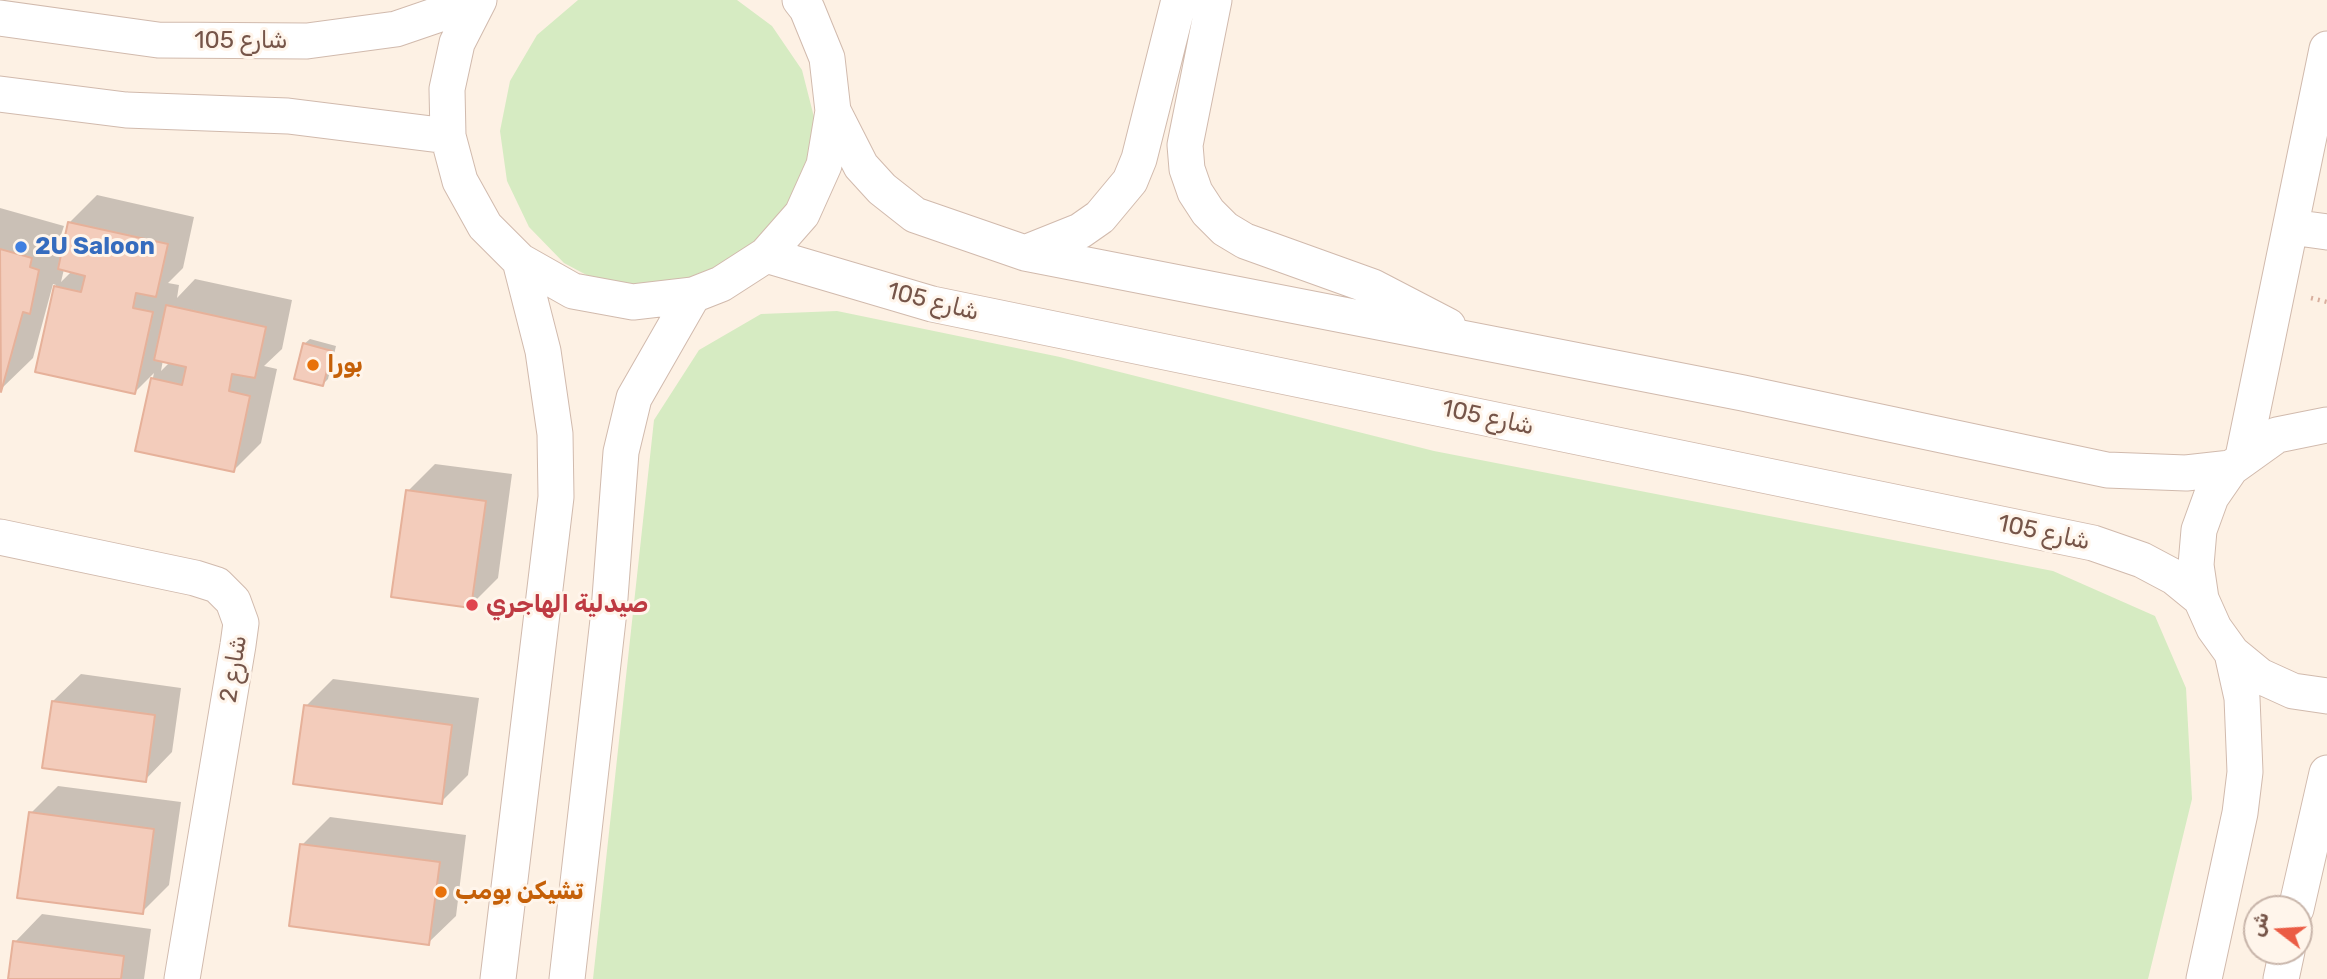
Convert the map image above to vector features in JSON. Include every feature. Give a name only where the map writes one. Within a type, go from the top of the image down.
[{"type":"street","points":[[479,0],[455,54],[447,89],[448,136],[460,181],[485,226],[520,261],[573,291],[633,302],[693,295],[721,284],[766,255],[802,214],[824,165],[833,111],[827,58],[807,9],[800,0]]},
{"type":"street","name":"شارع 105","points":[[0,18],[158,40],[307,41],[396,29],[479,0]]},
{"type":"street","points":[[1025,253],[1080,231],[1100,218],[1130,181],[1186,21],[1214,0]]},
{"type":"street","points":[[1186,21],[1187,169],[1195,192],[1208,212],[1224,229],[1245,241],[1373,287],[1440,321],[1471,341]]},
{"type":"street","points":[[2237,463],[2326,61]]},
{"type":"street","points":[[0,94],[126,110],[288,116],[448,136]]},
{"type":"street","points":[[833,111],[861,166],[882,189],[915,215],[1025,253],[1743,393],[2107,470],[2186,473],[2237,463]]},
{"type":"street","points":[[2291,227],[2327,232]]},
{"type":"street","name":"شارع 105","points":[[766,255],[932,304],[2093,542],[2142,560],[2174,578],[2201,599]]},
{"type":"street","points":[[498,979],[556,497],[555,434],[543,351],[520,261]]},
{"type":"street","points":[[568,979],[609,611],[621,452],[634,398],[693,295]]},
{"type":"street","points":[[2327,425],[2277,435],[2237,463],[2211,497],[2199,530],[2196,565],[2201,599],[2214,628],[2232,653],[2260,676],[2293,691],[2327,696]]},
{"type":"street","name":"شارع 2","points":[[0,537],[195,578],[217,585],[233,601],[241,622],[239,645],[182,979]]},
{"type":"street","points":[[2204,979],[2240,813],[2245,772],[2242,698],[2232,653]]},
{"type":"street","points":[[2299,895],[2327,773]]},
{"type":"green space","points":[[578,0],[737,0],[772,26],[802,70],[815,121],[811,174],[790,223],[709,286],[609,287],[564,263],[529,227],[507,181],[500,131],[510,81],[537,35]]},
{"type":"green space","points":[[837,311],[1060,357],[1434,451],[2053,571],[2155,616],[2186,688],[2192,799],[2148,979],[593,979],[654,420],[699,350],[761,314]]},
{"type":"building","points":[[68,222],[168,244],[156,297],[136,293],[133,308],[153,312],[135,394],[35,372],[54,286],[81,292],[85,276],[58,269]]},
{"type":"building","points":[[0,249],[32,258],[30,267],[39,270],[30,314],[23,312],[1,392]]},
{"type":"building","points":[[166,305],[266,327],[255,378],[232,374],[229,391],[250,396],[234,472],[135,451],[151,378],[182,385],[186,367],[154,360]]},
{"type":"building","name":"بورا","points":[[303,343],[332,351],[323,386],[294,379]]},
{"type":"building","points":[[406,490],[486,501],[471,608],[391,597]]},
{"type":"building","points":[[52,701],[155,715],[146,782],[42,768]]},
{"type":"building","points":[[304,705],[452,725],[442,804],[293,784]]},
{"type":"building","points":[[29,812],[154,829],[143,914],[17,898]]},
{"type":"building","points":[[300,844],[440,862],[429,945],[289,926]]},
{"type":"building","points":[[13,941],[124,956],[121,979],[8,979]]},
{"type":"place","name":"2U Saloon","points":[[21,247]]},
{"type":"place","name":"بورا","points":[[313,365]]},
{"type":"place","name":"صيدلية الهاجري","points":[[472,605]]},
{"type":"place","name":"تشيكن بومب","points":[[441,892]]}]
